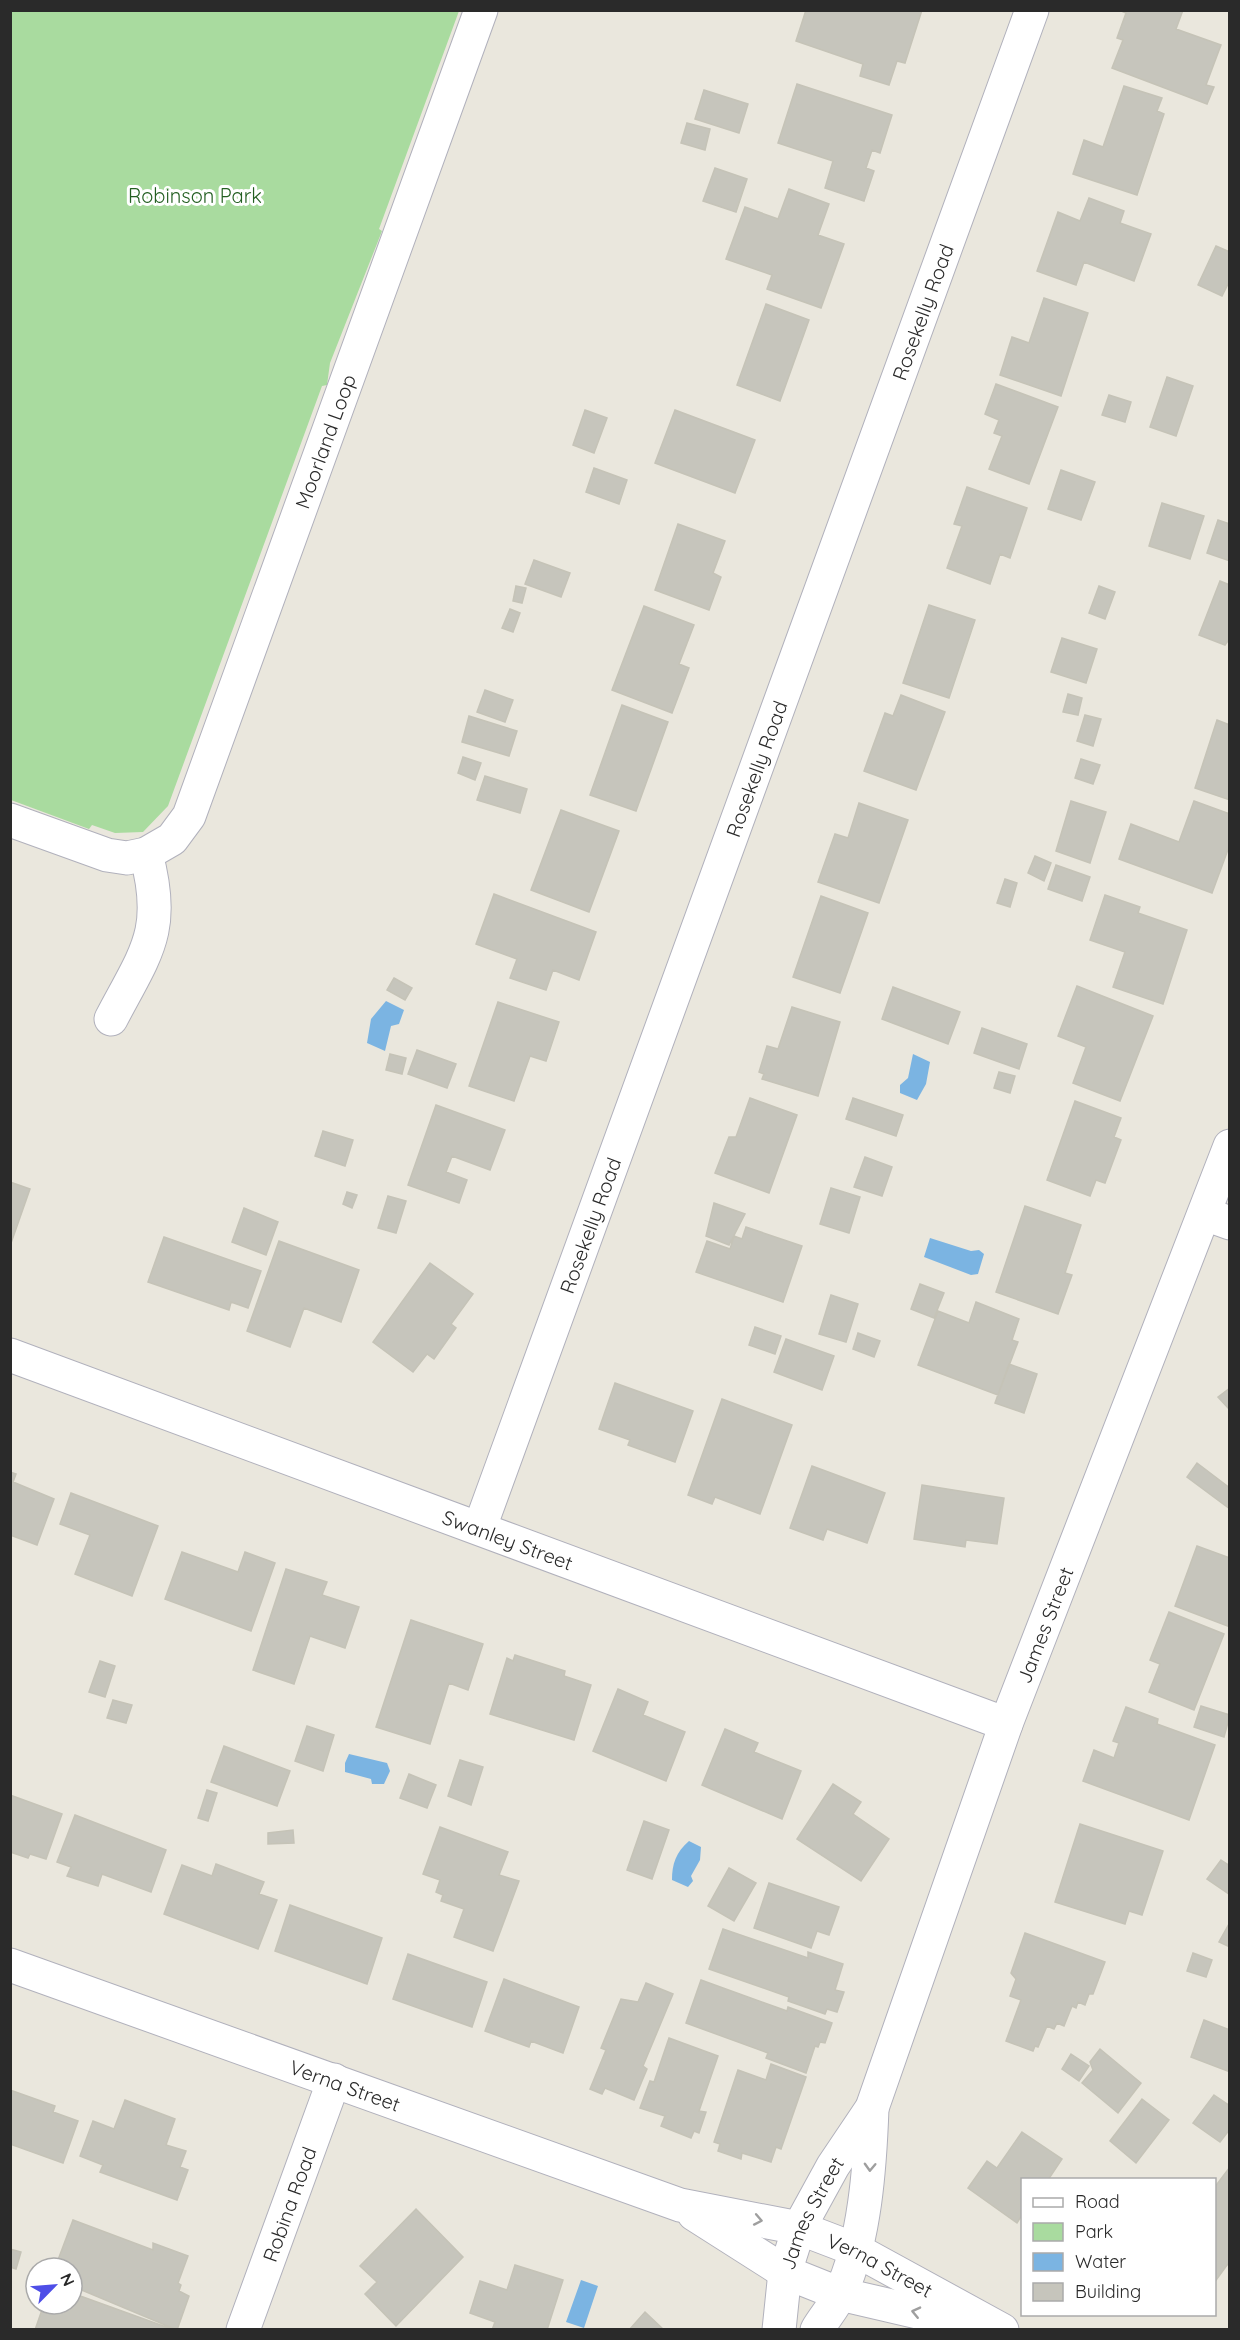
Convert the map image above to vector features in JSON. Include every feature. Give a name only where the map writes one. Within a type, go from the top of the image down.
[{"type":"street","name":"Moorland Loop","points":[[10,820],[107,855],[127,858],[146,854],[172,839],[189,816],[481,10]]},
{"type":"street","name":"Rosekelly Road","points":[[480,1527],[1032,10]]},
{"type":"street","points":[[111,1019],[147,951],[156,921],[154,884],[146,854]]},
{"type":"street","name":"James Street","points":[[779,2330],[785,2272],[799,2228],[833,2166],[872,2108],[1006,1724],[1217,1219],[1230,1146]]},
{"type":"street","name":"Swanley Street","points":[[10,1356],[480,1527],[1006,1724]]},
{"type":"street","name":"Verna Street","points":[[10,1965],[680,2205],[799,2228],[854,2249],[1002,2330]]},
{"type":"street","name":"Robina Road","points":[[243,2330],[334,2080]]},
{"type":"street","name":"James Street","points":[[817,2330],[840,2294],[854,2249],[869,2180],[872,2108]]},
{"type":"street","name":"Verna Street","points":[[680,2205],[785,2272],[840,2294],[993,2330]]},
{"type":"green space","name":"Robinson Park","points":[[10,11],[459,11],[379,229],[382,231],[330,363],[327,385],[322,386],[168,806],[143,832],[115,833],[92,825],[89,829],[11,800]]},
{"type":"water","points":[[386,1001],[404,1010],[399,1024],[391,1026],[385,1051],[367,1043],[371,1019]]},
{"type":"water","points":[[913,1054],[930,1062],[926,1084],[917,1100],[900,1093],[900,1085],[908,1078]]},
{"type":"water","points":[[930,1238],[971,1251],[979,1250],[984,1254],[978,1274],[971,1275],[924,1257]]},
{"type":"water","points":[[349,1754],[387,1763],[390,1771],[384,1784],[372,1784],[371,1779],[345,1772],[345,1763]]},
{"type":"water","points":[[689,1841],[701,1847],[700,1860],[691,1876],[693,1881],[688,1887],[672,1880],[676,1859],[681,1849]]},
{"type":"water","points":[[581,2280],[598,2286],[584,2328],[566,2322]]},
{"type":"building","points":[[806,10],[922,10],[905,63],[897,61],[889,85],[860,76],[863,64],[796,41]]},
{"type":"building","points":[[1119,10],[1183,10],[1176,29],[1221,45],[1206,85],[1214,87],[1207,104],[1112,68],[1123,40],[1117,38],[1126,13]]},
{"type":"building","points":[[797,84],[892,115],[880,153],[872,150],[866,168],[874,171],[864,201],[825,188],[833,161],[778,143]]},
{"type":"building","points":[[1124,86],[1162,98],[1157,111],[1164,114],[1137,195],[1073,174],[1084,140],[1103,147]]},
{"type":"building","points":[[704,90],[748,104],[739,133],[695,119]]},
{"type":"building","points":[[687,123],[710,129],[705,150],[681,143]]},
{"type":"building","points":[[715,168],[747,179],[736,212],[703,201]]},
{"type":"building","points":[[789,189],[829,204],[818,235],[844,244],[821,308],[767,289],[772,275],[726,259],[745,207],[778,219]]},
{"type":"building","points":[[1089,198],[1124,211],[1120,223],[1151,234],[1134,281],[1084,262],[1076,285],[1037,271],[1058,212],[1080,221]]},
{"type":"building","points":[[1216,246],[1230,252],[1230,280],[1222,296],[1198,285]]},
{"type":"building","points":[[1044,298],[1088,313],[1061,396],[1000,375],[1012,337],[1029,343]]},
{"type":"building","points":[[766,304],[809,320],[780,401],[737,385]]},
{"type":"building","points":[[1167,377],[1193,386],[1176,436],[1150,427]]},
{"type":"building","points":[[996,384],[1058,407],[1029,484],[989,469],[1002,436],[994,433],[999,420],[985,414]]},
{"type":"building","points":[[1109,395],[1131,402],[1125,422],[1102,415]]},
{"type":"building","points":[[585,410],[607,418],[594,453],[573,445]]},
{"type":"building","points":[[675,410],[755,440],[735,493],[655,463]]},
{"type":"building","points":[[594,468],[627,480],[619,504],[586,492]]},
{"type":"building","points":[[1061,470],[1095,482],[1081,520],[1048,509]]},
{"type":"building","points":[[967,487],[1027,508],[1010,558],[1000,554],[990,584],[947,568],[962,526],[954,524]]},
{"type":"building","points":[[1162,503],[1204,516],[1190,559],[1149,546]]},
{"type":"building","points":[[1218,520],[1230,524],[1230,561],[1207,553]]},
{"type":"building","points":[[678,524],[725,541],[713,573],[721,577],[709,610],[655,590]]},
{"type":"building","points":[[534,560],[570,573],[561,597],[525,584]]},
{"type":"building","points":[[1220,581],[1230,585],[1230,638],[1225,645],[1199,635]]},
{"type":"building","points":[[516,586],[526,588],[522,603],[513,601]]},
{"type":"building","points":[[1099,586],[1115,592],[1105,619],[1089,613]]},
{"type":"building","points":[[929,605],[975,620],[949,698],[903,683]]},
{"type":"building","points":[[644,606],[694,625],[679,664],[689,668],[672,713],[612,690]]},
{"type":"building","points":[[510,609],[520,613],[513,632],[502,628]]},
{"type":"building","points":[[1062,638],[1097,649],[1086,683],[1051,672]]},
{"type":"building","points":[[485,690],[513,700],[505,722],[477,712]]},
{"type":"building","points":[[1068,694],[1082,698],[1078,715],[1063,712]]},
{"type":"building","points":[[901,695],[945,712],[916,790],[864,771],[885,713],[893,716]]},
{"type":"building","points":[[622,705],[668,722],[636,811],[590,795]]},
{"type":"building","points":[[1085,715],[1101,719],[1093,746],[1077,741]]},
{"type":"building","points":[[469,716],[517,731],[509,756],[462,742]]},
{"type":"building","points":[[1217,720],[1230,725],[1230,800],[1195,788]]},
{"type":"building","points":[[463,757],[481,763],[475,780],[458,773]]},
{"type":"building","points":[[1081,759],[1100,765],[1093,784],[1075,778]]},
{"type":"building","points":[[485,776],[527,789],[520,813],[477,800]]},
{"type":"building","points":[[1071,801],[1106,812],[1090,863],[1056,851]]},
{"type":"building","points":[[1194,801],[1230,814],[1230,844],[1212,893],[1119,859],[1131,824],[1179,842]]},
{"type":"building","points":[[859,803],[908,820],[879,903],[818,882],[835,834],[848,838]]},
{"type":"building","points":[[561,810],[619,831],[589,912],[531,890]]},
{"type":"building","points":[[1035,856],[1051,863],[1044,881],[1028,873]]},
{"type":"building","points":[[1056,865],[1090,877],[1082,901],[1048,889]]},
{"type":"building","points":[[1005,879],[1017,883],[1010,907],[997,903]]},
{"type":"building","points":[[494,894],[596,932],[579,980],[553,970],[546,990],[510,978],[517,959],[476,944]]},
{"type":"building","points":[[1105,895],[1140,907],[1138,913],[1187,930],[1163,1004],[1113,987],[1125,952],[1090,940]]},
{"type":"building","points":[[821,896],[868,913],[840,993],[793,977]]},
{"type":"building","points":[[394,978],[412,988],[405,1000],[387,990]]},
{"type":"building","points":[[1077,986],[1153,1016],[1120,1101],[1073,1083],[1086,1047],[1058,1036]]},
{"type":"building","points":[[893,987],[960,1012],[948,1044],[882,1019]]},
{"type":"building","points":[[498,1002],[559,1022],[546,1061],[530,1056],[514,1101],[469,1086]]},
{"type":"building","points":[[792,1007],[840,1022],[818,1096],[762,1079],[764,1074],[759,1072],[767,1046],[778,1049]]},
{"type":"building","points":[[982,1028],[1027,1044],[1019,1069],[974,1053]]},
{"type":"building","points":[[417,1050],[456,1064],[447,1088],[408,1074]]},
{"type":"building","points":[[390,1054],[406,1058],[402,1074],[386,1070]]},
{"type":"building","points":[[999,1072],[1015,1076],[1010,1093],[994,1088]]},
{"type":"building","points":[[750,1098],[797,1115],[769,1193],[715,1173],[729,1137],[736,1137]]},
{"type":"building","points":[[853,1098],[903,1115],[896,1136],[846,1119]]},
{"type":"building","points":[[1075,1101],[1121,1118],[1114,1137],[1121,1140],[1105,1183],[1096,1180],[1090,1196],[1047,1180]]},
{"type":"building","points":[[436,1105],[505,1130],[490,1170],[452,1156],[446,1172],[467,1180],[459,1203],[408,1185]]},
{"type":"building","points":[[323,1131],[353,1140],[345,1166],[315,1156]]},
{"type":"building","points":[[865,1157],[892,1167],[882,1196],[854,1187]]},
{"type":"building","points":[[10,1182],[30,1189],[10,1246]]},
{"type":"building","points":[[831,1188],[860,1197],[849,1233],[820,1224]]},
{"type":"building","points":[[347,1192],[357,1195],[352,1208],[343,1204]]},
{"type":"building","points":[[388,1196],[406,1201],[396,1233],[378,1228]]},
{"type":"building","points":[[714,1203],[745,1214],[729,1245],[706,1236]]},
{"type":"building","points":[[1025,1206],[1081,1225],[1065,1273],[1072,1275],[1058,1314],[996,1292]]},
{"type":"building","points":[[244,1208],[278,1222],[266,1255],[232,1242]]},
{"type":"building","points":[[746,1227],[802,1246],[783,1302],[696,1272],[707,1241],[730,1249],[734,1236],[742,1239]]},
{"type":"building","points":[[164,1237],[261,1271],[248,1308],[231,1302],[229,1310],[148,1282]]},
{"type":"building","points":[[279,1241],[359,1270],[341,1322],[304,1308],[290,1347],[247,1331]]},
{"type":"building","points":[[430,1263],[473,1294],[451,1324],[456,1328],[434,1359],[427,1354],[413,1372],[373,1342]]},
{"type":"building","points":[[920,1284],[944,1293],[934,1318],[911,1309]]},
{"type":"building","points":[[831,1295],[858,1304],[846,1342],[819,1334]]},
{"type":"building","points":[[976,1302],[1019,1319],[1012,1340],[1018,1342],[998,1395],[918,1365],[938,1311],[969,1323]]},
{"type":"building","points":[[755,1327],[781,1336],[775,1354],[749,1345]]},
{"type":"building","points":[[858,1333],[880,1341],[874,1357],[853,1349]]},
{"type":"building","points":[[786,1339],[834,1356],[822,1390],[774,1372]]},
{"type":"building","points":[[1009,1364],[1037,1374],[1024,1413],[995,1403]]},
{"type":"building","points":[[615,1383],[693,1411],[675,1462],[628,1445],[630,1440],[599,1429]]},
{"type":"building","points":[[1230,1388],[1230,1410],[1218,1397]]},
{"type":"building","points":[[722,1399],[792,1425],[760,1514],[715,1497],[712,1504],[688,1495]]},
{"type":"building","points":[[1197,1463],[1230,1488],[1230,1509],[1187,1477]]},
{"type":"building","points":[[812,1466],[885,1493],[867,1543],[827,1529],[823,1540],[790,1528]]},
{"type":"building","points":[[10,1472],[16,1474],[13,1482],[54,1499],[37,1545],[10,1535]]},
{"type":"building","points":[[922,1485],[1004,1498],[997,1544],[966,1540],[965,1547],[914,1539]]},
{"type":"building","points":[[71,1493],[158,1526],[132,1596],[75,1574],[90,1535],[60,1524]]},
{"type":"building","points":[[1197,1546],[1230,1558],[1230,1627],[1175,1606]]},
{"type":"building","points":[[182,1552],[238,1572],[245,1552],[275,1563],[251,1631],[165,1599]]},
{"type":"building","points":[[286,1569],[327,1582],[322,1595],[359,1607],[345,1648],[310,1636],[294,1684],[253,1670]]},
{"type":"building","points":[[1169,1612],[1224,1634],[1194,1710],[1149,1692],[1160,1664],[1150,1660]]},
{"type":"building","points":[[411,1620],[483,1644],[468,1690],[449,1683],[430,1744],[376,1727]]},
{"type":"building","points":[[515,1655],[565,1671],[564,1676],[591,1685],[574,1740],[490,1714],[507,1658],[513,1661]]},
{"type":"building","points":[[100,1661],[115,1666],[105,1697],[89,1692]]},
{"type":"building","points":[[618,1689],[648,1702],[643,1715],[685,1732],[666,1781],[593,1751]]},
{"type":"building","points":[[113,1700],[132,1705],[126,1723],[107,1718]]},
{"type":"building","points":[[1201,1706],[1230,1715],[1224,1737],[1194,1727]]},
{"type":"building","points":[[1126,1707],[1158,1719],[1157,1724],[1215,1745],[1189,1820],[1083,1781],[1094,1750],[1114,1758],[1119,1743],[1113,1741]]},
{"type":"building","points":[[307,1726],[334,1735],[323,1771],[295,1761]]},
{"type":"building","points":[[725,1729],[758,1743],[754,1752],[801,1771],[782,1819],[702,1785]]},
{"type":"building","points":[[224,1746],[290,1771],[277,1806],[211,1782]]},
{"type":"building","points":[[460,1760],[483,1767],[471,1805],[448,1796]]},
{"type":"building","points":[[409,1774],[436,1785],[427,1808],[400,1798]]},
{"type":"building","points":[[833,1784],[861,1802],[853,1814],[889,1839],[861,1881],[797,1839]]},
{"type":"building","points":[[207,1790],[217,1793],[208,1821],[198,1818]]},
{"type":"building","points":[[10,1795],[62,1814],[46,1859],[30,1854],[28,1858],[10,1852]]},
{"type":"building","points":[[75,1815],[166,1850],[151,1892],[102,1874],[98,1886],[67,1876],[71,1867],[57,1862]]},
{"type":"building","points":[[644,1821],[669,1830],[652,1879],[627,1870]]},
{"type":"building","points":[[1080,1824],[1163,1851],[1142,1915],[1129,1911],[1125,1924],[1055,1902]]},
{"type":"building","points":[[440,1827],[508,1852],[499,1875],[519,1881],[493,1951],[454,1937],[464,1909],[441,1901],[443,1895],[436,1892],[440,1880],[423,1874]]},
{"type":"building","points":[[293,1830],[294,1843],[268,1844],[268,1833]]},
{"type":"building","points":[[1221,1860],[1230,1866],[1229,1894],[1207,1879]]},
{"type":"building","points":[[216,1864],[264,1882],[259,1894],[277,1900],[258,1949],[164,1914],[182,1865],[212,1876]]},
{"type":"building","points":[[729,1868],[756,1883],[734,1921],[708,1906]]},
{"type":"building","points":[[769,1883],[839,1907],[829,1935],[817,1931],[811,1948],[754,1928]]},
{"type":"building","points":[[290,1905],[382,1938],[367,1984],[275,1951]]},
{"type":"building","points":[[1230,1922],[1230,1947],[1219,1942]]},
{"type":"building","points":[[723,1929],[808,1958],[808,1952],[843,1964],[835,1990],[844,1992],[837,2012],[827,2009],[825,2014],[788,2001],[789,1997],[709,1969]]},
{"type":"building","points":[[1025,1933],[1105,1962],[1093,1994],[1089,1994],[1085,2005],[1078,2002],[1076,2008],[1072,2006],[1064,2026],[1057,2023],[1054,2029],[1047,2026],[1038,2047],[1035,2046],[1033,2051],[1006,2041],[1021,2000],[1010,1996],[1016,1979],[1011,1973]]},
{"type":"building","points":[[1193,1953],[1212,1960],[1206,1977],[1187,1971]]},
{"type":"building","points":[[408,1954],[487,1982],[472,2027],[393,1999]]},
{"type":"building","points":[[504,1979],[579,2007],[563,2053],[531,2041],[529,2047],[485,2031]]},
{"type":"building","points":[[701,1980],[787,2011],[788,2007],[832,2023],[825,2043],[820,2042],[818,2047],[815,2046],[806,2073],[766,2058],[768,2053],[686,2023]]},
{"type":"building","points":[[646,1983],[673,1994],[643,2066],[647,2069],[634,2100],[605,2088],[602,2094],[590,2089],[606,2050],[601,2048],[621,1999],[638,2002]]},
{"type":"building","points":[[1204,2020],[1230,2030],[1230,2072],[1191,2057]]},
{"type":"building","points":[[669,2038],[718,2056],[699,2111],[706,2112],[699,2133],[694,2131],[691,2138],[661,2126],[665,2116],[640,2108],[650,2081],[654,2082]]},
{"type":"building","points":[[1100,2049],[1141,2083],[1118,2113],[1082,2083],[1093,2070],[1090,2062]]},
{"type":"building","points":[[1071,2054],[1089,2066],[1079,2081],[1062,2069]]},
{"type":"building","points":[[771,2064],[806,2077],[781,2149],[776,2147],[771,2162],[742,2153],[741,2159],[718,2151],[720,2144],[714,2142],[738,2070],[766,2080]]},
{"type":"building","points":[[10,2090],[55,2106],[53,2112],[78,2121],[63,2163],[10,2144]]},
{"type":"building","points":[[1214,2095],[1230,2106],[1230,2129],[1220,2142],[1193,2123]]},
{"type":"building","points":[[1142,2099],[1169,2120],[1136,2163],[1110,2141]]},
{"type":"building","points":[[125,2100],[175,2119],[166,2145],[186,2151],[180,2167],[188,2170],[177,2200],[100,2172],[103,2165],[80,2156],[93,2121],[114,2129]]},
{"type":"building","points":[[1022,2132],[1062,2159],[1049,2178],[1021,2178],[1021,2217],[1017,2223],[968,2188],[987,2161],[997,2168]]},
{"type":"building","points":[[1230,2167],[1230,2261],[1216,2280],[1216,2185]]},
{"type":"building","points":[[416,2209],[463,2257],[396,2326],[365,2294],[377,2282],[360,2266]]},
{"type":"building","points":[[73,2220],[153,2250],[153,2243],[188,2256],[178,2283],[181,2285],[179,2291],[189,2296],[177,2330],[84,2291],[84,2256],[60,2256]]},
{"type":"building","points":[[10,2249],[21,2252],[16,2269],[10,2267]]},
{"type":"building","points":[[515,2265],[563,2280],[547,2330],[492,2330],[495,2322],[470,2313],[480,2281],[507,2290]]},
{"type":"building","points":[[84,2297],[169,2328],[169,2330],[35,2330],[40,2316],[84,2316]]},
{"type":"building","points":[[645,2312],[664,2330],[629,2330]]}]
